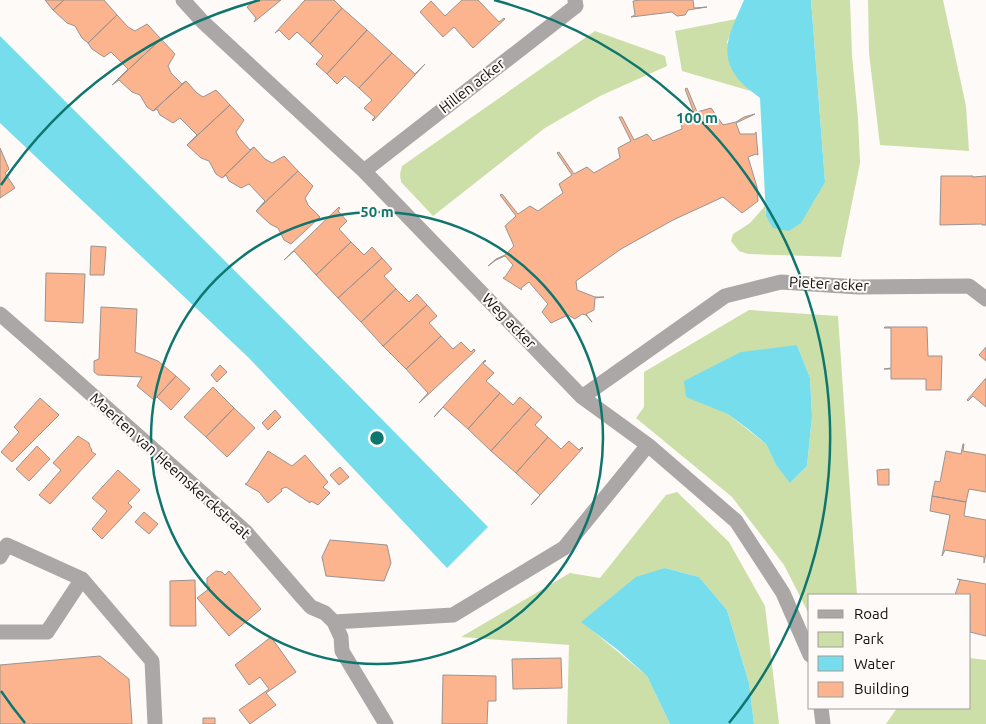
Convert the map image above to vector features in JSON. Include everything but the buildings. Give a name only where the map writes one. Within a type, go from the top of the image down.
[{"type":"street","name":"Weg acker","points":[[183,0],[203,22],[364,170],[582,397],[648,445],[736,521],[783,593],[808,650]]},
{"type":"street","name":"Hillen acker","points":[[364,170],[576,6],[575,0]]},
{"type":"street","name":"Pieter acker","points":[[582,397],[724,296],[781,282],[858,287],[969,286],[986,299]]},
{"type":"street","name":"Maerten van Heemskerckstraat","points":[[0,314],[245,532],[311,607],[325,613],[334,622]]},
{"type":"street","points":[[386,724],[342,650],[341,637],[334,622],[453,615],[564,548],[648,445]]},
{"type":"street","points":[[0,557],[7,545],[82,579],[152,661],[155,724]]},
{"type":"street","points":[[0,632],[47,632],[82,579]]},
{"type":"street","points":[[821,709],[823,724]]},
{"type":"green space","points":[[811,0],[850,0],[860,163],[841,257],[748,254],[739,251],[731,241],[733,234],[750,223],[765,206],[766,216],[825,182]]},
{"type":"green space","points":[[868,0],[943,0],[966,106],[969,151],[880,145],[869,53]]},
{"type":"green space","points":[[736,19],[727,42],[740,81],[754,92],[682,71],[675,31]]},
{"type":"green space","points":[[595,31],[665,56],[667,66],[600,96],[545,128],[433,216],[401,182],[402,166]]},
{"type":"green space","points":[[749,310],[838,316],[857,594],[808,594],[808,612],[784,565],[732,497],[636,418],[644,407],[644,372]],"holes":[[[797,345],[810,378],[812,416],[807,466],[791,482],[776,465],[766,444],[728,414]]]},
{"type":"green space","points":[[677,492],[729,542],[765,606],[779,724],[754,724],[749,683],[727,610],[699,577],[665,568],[601,607],[582,622],[647,676],[670,724],[567,724],[569,645],[461,637],[570,573],[600,578],[666,495]]},
{"type":"green space","points":[[971,658],[986,660],[986,724],[886,724],[896,709],[971,709]]},
{"type":"water","points":[[744,0],[811,0],[825,182],[801,223],[789,231],[773,228],[766,216],[760,98],[739,80],[728,60],[728,40]]},
{"type":"water","points":[[0,36],[488,527],[447,568],[249,358],[0,123]]},
{"type":"water","points":[[797,345],[810,378],[812,416],[807,466],[790,483],[776,465],[766,444],[728,414],[686,397],[684,381],[741,352]]},
{"type":"water","points":[[665,568],[699,577],[727,610],[749,683],[754,724],[670,724],[647,676],[618,650],[581,622],[636,577]]}]
